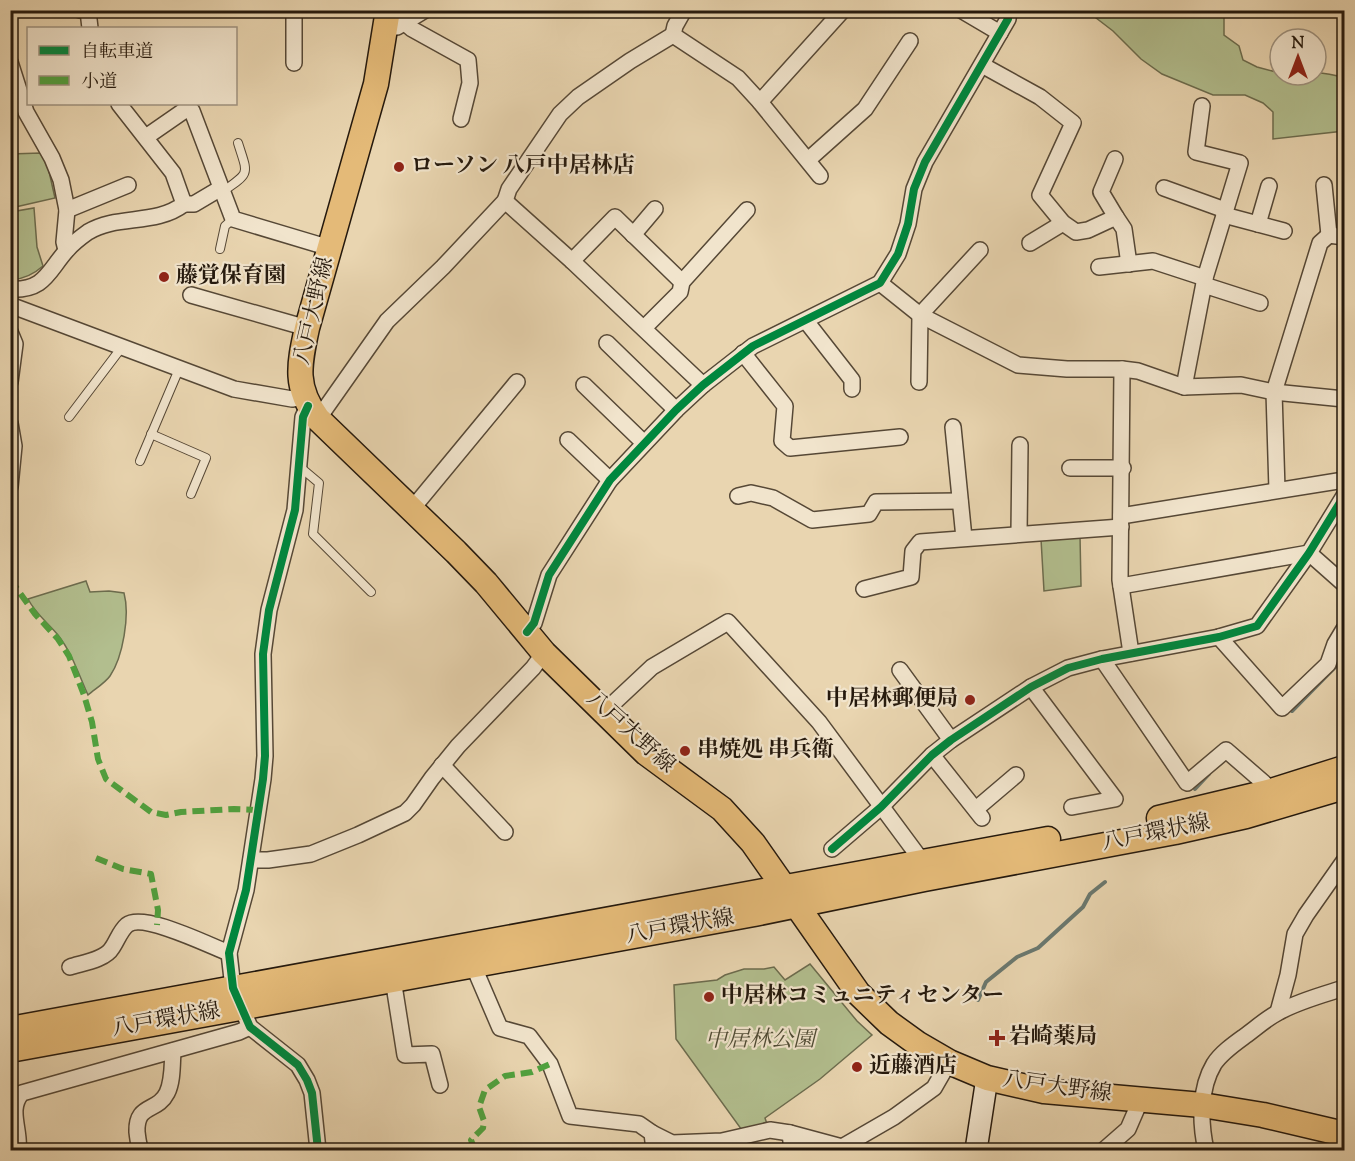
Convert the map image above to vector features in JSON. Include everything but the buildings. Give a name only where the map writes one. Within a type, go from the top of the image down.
[{"type":"main road","name":"八戸大野線","points":[[393,22],[308,328],[299,371],[310,408],[486,583],[544,653],[646,753],[722,809],[753,843],[858,993],[889,1023],[918,1044],[949,1062],[987,1078],[1044,1091],[1202,1106],[1263,1115],[1344,1134]]},
{"type":"main road","name":"八戸環状線","points":[[791,897],[922,861],[1178,814],[1268,792],[1344,768]]},
{"type":"main road","name":"八戸環状線","points":[[10,1029],[241,1008],[470,956],[791,897],[924,879],[1175,832],[1246,816],[1344,787]]},
{"type":"main road","name":"八戸環状線","points":[[10,1050],[393,979],[470,956]]},
{"type":"main road","points":[[976,1150],[987,1078]]},
{"type":"street","points":[[80,10],[88,11],[90,27]]},
{"type":"street","points":[[294,10],[294,63]]},
{"type":"street","points":[[393,22],[425,10]]},
{"type":"street","points":[[318,1150],[312,1093],[307,1080],[298,1065],[241,1008],[229,953],[246,890],[251,860],[265,756],[262,680],[265,634],[270,604],[295,510],[303,417],[387,321],[443,267],[505,201],[509,189],[560,114],[592,86],[673,35],[684,10]]},
{"type":"street","points":[[760,102],[843,10]]},
{"type":"street","points":[[960,10],[1000,33]]},
{"type":"street","points":[[527,632],[534,623],[549,575],[610,480],[676,410],[753,346],[880,283],[898,254],[908,224],[914,189],[925,162],[1008,19],[1009,10]]},
{"type":"street","points":[[393,22],[412,29],[468,60],[470,83],[461,119]]},
{"type":"street","points":[[673,35],[738,78],[820,176]]},
{"type":"street","points":[[808,160],[866,109],[910,41]]},
{"type":"street","points":[[10,62],[26,112],[52,158],[61,180],[67,210],[64,242],[66,250]]},
{"type":"street","points":[[982,65],[1040,97],[1073,123],[1040,195],[1063,223],[1076,232],[1088,230],[1116,217]]},
{"type":"street","points":[[120,105],[174,173],[184,204]]},
{"type":"street","points":[[1184,387],[1204,282],[1240,164],[1196,152],[1202,106]]},
{"type":"street","points":[[146,137],[185,110],[192,111],[233,219],[330,248]]},
{"type":"street","points":[[10,116],[26,112]]},
{"type":"street","points":[[1115,159],[1101,192],[1124,229],[1129,264]]},
{"type":"street","points":[[1324,185],[1329,235]]},
{"type":"street","points":[[67,210],[128,186]]},
{"type":"street","points":[[1258,224],[1269,186]]},
{"type":"street","points":[[1164,188],[1224,213],[1284,231]]},
{"type":"street","points":[[10,289],[24,290],[39,284],[49,275],[66,250],[90,231],[108,225],[161,217],[184,204],[194,204],[222,190]]},
{"type":"street","points":[[505,201],[704,385]]},
{"type":"street","points":[[633,235],[655,209]]},
{"type":"street","points":[[644,328],[680,292],[682,282],[747,210]]},
{"type":"street","points":[[572,261],[615,217],[682,282]]},
{"type":"street","points":[[1030,243],[1063,223]]},
{"type":"street","points":[[1277,490],[1274,392],[1320,243],[1329,235],[1344,237]]},
{"type":"street","points":[[919,382],[920,315],[980,250]]},
{"type":"street","points":[[1099,267],[1154,261],[1260,303]]},
{"type":"street","points":[[880,283],[920,315],[1018,365],[1067,369],[1122,369],[1138,371],[1184,387],[1241,385],[1274,392],[1344,399]]},
{"type":"street","points":[[191,295],[308,328]]},
{"type":"street","points":[[10,305],[234,389],[292,399],[310,408]]},
{"type":"street","points":[[806,321],[852,380],[852,389]]},
{"type":"street","points":[[10,332],[15,344],[10,381]]},
{"type":"street","points":[[607,343],[676,410]]},
{"type":"street","points":[[743,353],[785,406],[782,441],[790,448],[900,437]]},
{"type":"street","points":[[1122,369],[1121,586],[1131,653]]},
{"type":"street","points":[[411,509],[517,382]]},
{"type":"street","points":[[584,385],[644,443]]},
{"type":"street","points":[[10,423],[14,446],[10,487]]},
{"type":"street","points":[[953,428],[964,538]]},
{"type":"street","points":[[568,440],[610,480]]},
{"type":"street","points":[[1019,534],[1020,446]]},
{"type":"street","points":[[1070,468],[1123,468]]},
{"type":"street","points":[[864,589],[911,577],[913,550],[920,542],[1019,534],[1121,521],[1277,490],[1344,480]]},
{"type":"street","points":[[738,496],[751,493],[773,498],[812,520],[869,514],[876,502],[960,501]]},
{"type":"street","points":[[832,849],[881,807],[932,755],[1031,687],[1068,668],[1131,653],[1219,637],[1257,626],[1309,553],[1344,496]]},
{"type":"street","points":[[1121,586],[1309,553]]},
{"type":"street","points":[[1309,553],[1344,584]]},
{"type":"street","points":[[604,711],[652,667],[728,622],[819,722],[922,861]]},
{"type":"street","points":[[1219,637],[1282,708],[1328,664],[1335,644],[1344,629]]},
{"type":"street","points":[[251,860],[311,854],[358,836],[396,817],[413,805],[458,746],[533,668],[544,653]]},
{"type":"street","points":[[1102,659],[1187,783],[1226,750],[1264,783],[1268,792]]},
{"type":"street","points":[[900,670],[951,740]]},
{"type":"street","points":[[1031,687],[1115,799],[1072,807]]},
{"type":"street","points":[[932,755],[979,814],[1016,775]]},
{"type":"street","points":[[442,765],[505,832]]},
{"type":"street","points":[[1278,1012],[1288,975],[1295,934],[1344,861]]},
{"type":"street","points":[[70,967],[111,951],[126,926],[132,921],[144,921],[157,925],[229,953]]},
{"type":"street","points":[[470,956],[500,1028],[529,1036],[550,1064],[570,1116],[639,1124],[672,1143],[723,1146],[770,1130],[790,1133],[841,1149],[894,1117],[934,1088],[949,1062]]},
{"type":"street","points":[[393,979],[405,1055],[432,1054],[440,1085]]},
{"type":"street","points":[[1206,1150],[1202,1106],[1205,1087],[1215,1063],[1232,1045],[1278,1012],[1311,998],[1344,988]]},
{"type":"street","points":[[18,1150],[14,1106],[16,1099],[22,1093],[172,1051],[241,1008]]},
{"type":"street","points":[[141,1150],[138,1143],[138,1117],[162,1101],[168,1092],[172,1051]]},
{"type":"street","points":[[1104,1150],[1128,1129],[1141,1099]]},
{"type":"street","points":[[652,1132],[654,1150]]},
{"type":"street","points":[[790,1133],[792,1150]]},
{"type":"lane","points":[[222,190],[244,176],[246,171],[238,142]]},
{"type":"lane","points":[[220,249],[225,226],[233,219]]},
{"type":"lane","points":[[69,417],[122,347]]},
{"type":"lane","points":[[140,460],[179,369]]},
{"type":"lane","points":[[151,434],[206,458],[191,494]]},
{"type":"lane","points":[[300,467],[320,483],[313,534],[371,592]]},
{"type":"green space","points":[[1087,11],[1224,11],[1224,35],[1239,46],[1243,60],[1268,70],[1268,87],[1328,87],[1328,74],[1344,78],[1344,131],[1273,139],[1273,112],[1263,103],[1245,95],[1213,95],[1162,74],[1141,59],[1113,31]]},
{"type":"green space","points":[[41,153],[48,167],[55,198],[11,208],[10,154]]},
{"type":"green space","points":[[34,208],[37,247],[43,266],[28,276],[11,280],[11,212]]},
{"type":"green space","points":[[1080,536],[1081,586],[1044,591],[1041,539]]},
{"type":"green space","points":[[86,581],[90,592],[124,593],[126,602],[124,636],[115,668],[103,684],[88,695],[63,642],[28,599]]},
{"type":"green space","name":"中居林公園","points":[[810,964],[857,1021],[872,1035],[820,1079],[765,1118],[768,1127],[744,1133],[676,1039],[674,985],[717,980],[744,969],[774,967],[785,980]]},
{"type":"waterway","points":[[1292,711],[1336,666],[1344,644]]},
{"type":"waterway","points":[[1195,789],[1209,774]]},
{"type":"waterway","points":[[978,1000],[986,982],[1017,957],[1038,948],[1083,907],[1090,894],[1105,882]]},
{"type":"marked path","points":[[10,579],[69,656],[84,695],[92,722],[98,759],[106,779],[151,812],[166,815],[234,809],[258,810]]},
{"type":"marked path","points":[[96,858],[123,869],[151,874],[158,910],[157,925]]},
{"type":"marked path","points":[[475,1150],[471,1140],[483,1128],[484,1121],[479,1107],[485,1090],[505,1076],[532,1072],[550,1064]]},
{"type":"cycle path","points":[[527,632],[534,623],[549,575],[610,480],[676,410],[703,385],[753,346],[880,283],[898,254],[908,224],[914,189],[925,162],[1008,19],[1009,10]]},
{"type":"cycle path","points":[[308,406],[303,417],[295,510],[269,610],[263,654],[265,756],[263,779],[246,890],[229,953],[233,988],[250,1027],[298,1065],[307,1080],[312,1093],[318,1150]]},
{"type":"cycle path","points":[[832,849],[881,807],[932,755],[1031,687],[1068,668],[1102,659],[1219,637],[1257,626],[1309,553],[1344,496]]},
{"type":"place","name":"ローソン 八戸中居林店","points":[[399,167]]},
{"type":"place","name":"藤覚保育園","points":[[164,277]]},
{"type":"place","name":"中居林郵便局","points":[[970,700]]},
{"type":"place","name":"串焼処 串兵衛","points":[[685,751]]},
{"type":"place","name":"中居林コミュニティセンター","points":[[709,997]]},
{"type":"place","name":"岩崎薬局","points":[[997,1038]]},
{"type":"place","name":"近藤酒店","points":[[857,1067]]}]
